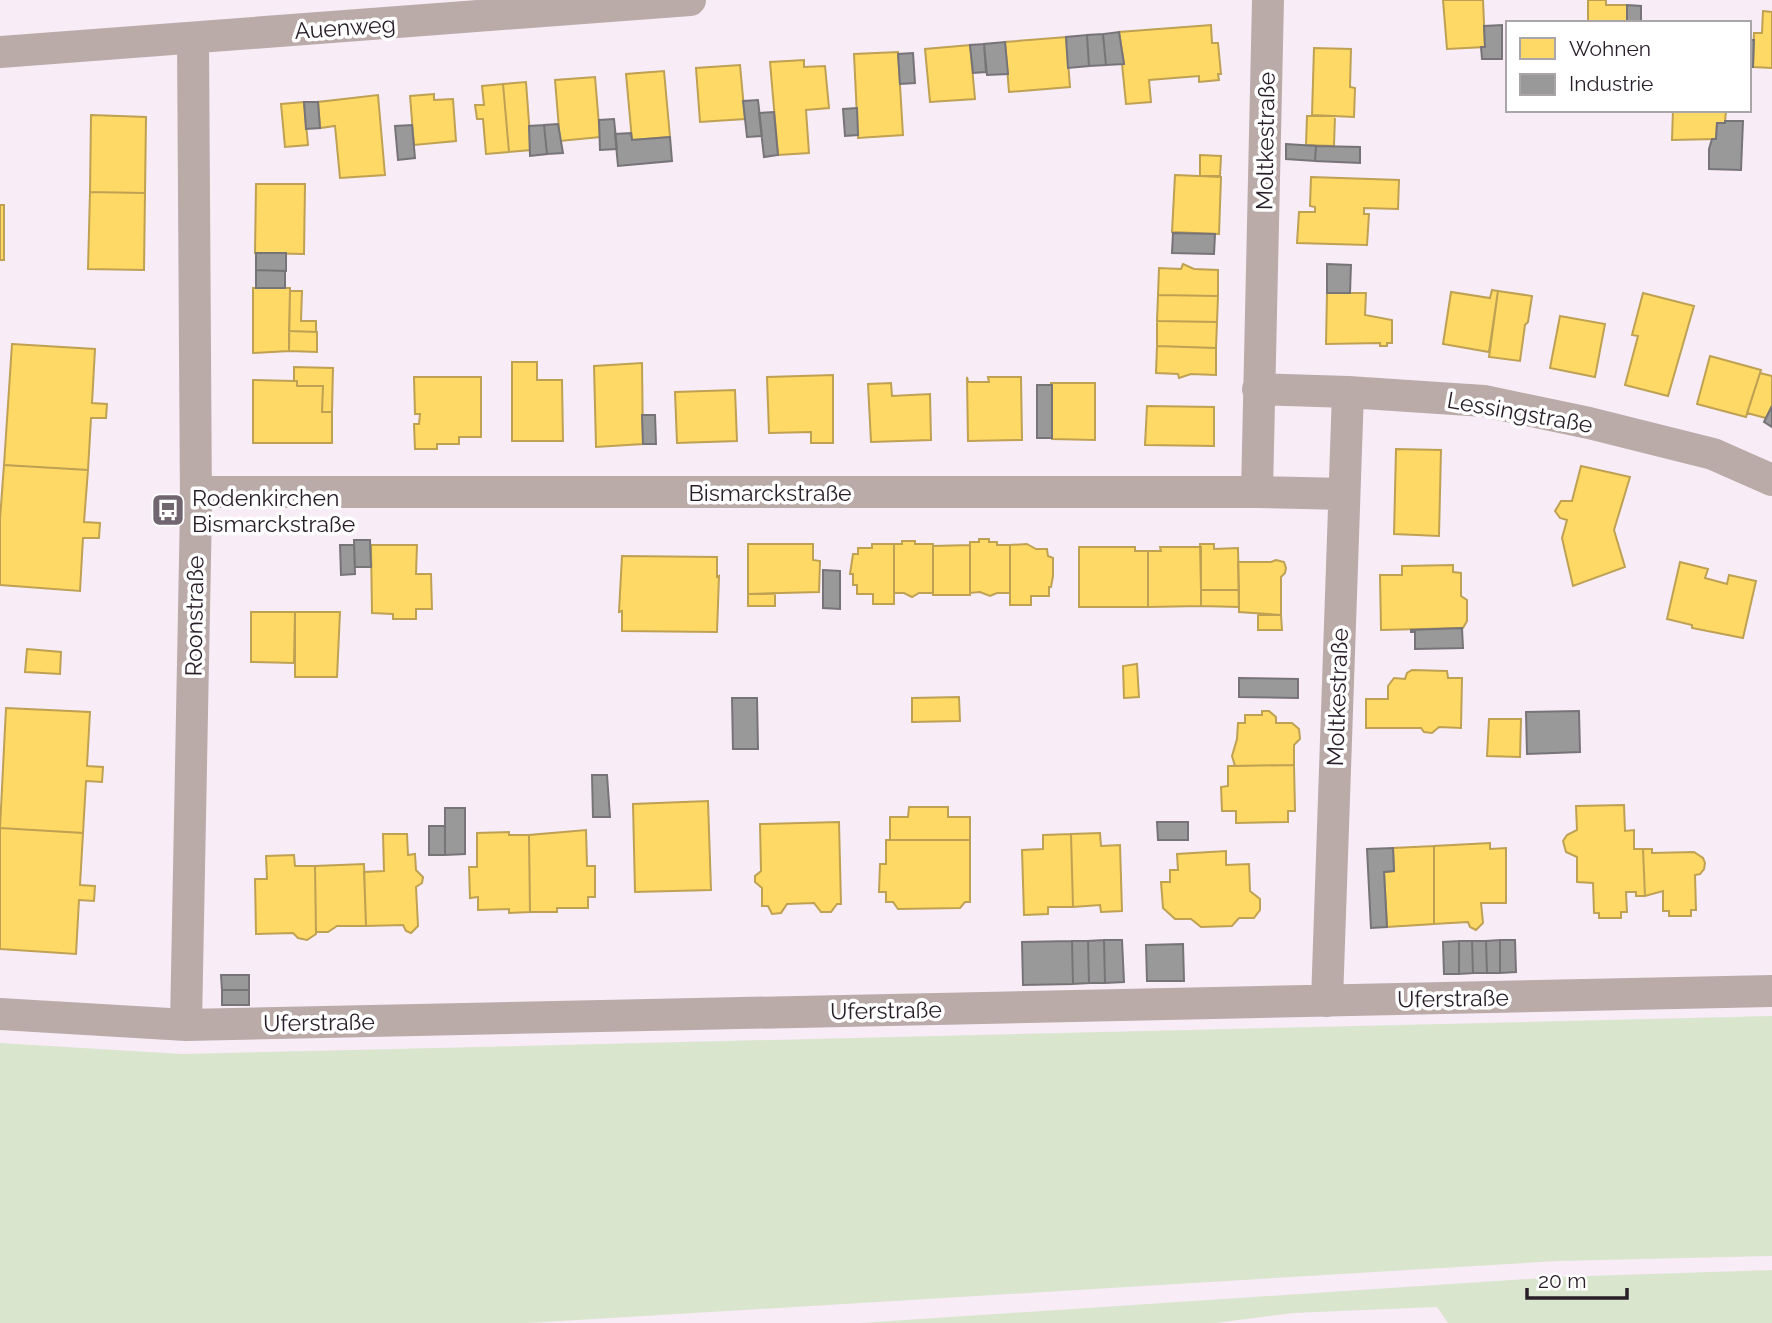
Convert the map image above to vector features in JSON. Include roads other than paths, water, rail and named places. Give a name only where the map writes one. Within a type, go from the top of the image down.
[{"type":"street","name":"Auenweg","points":[[0,52],[193,39],[478,8],[690,0]]},
{"type":"street","name":"Moltkestraße","points":[[1257,492],[1268,0]]},
{"type":"street","name":"Roonstraße","points":[[186,1025],[196,492],[193,39]]},
{"type":"street","name":"Lessingstraße","points":[[1258,389],[1483,401],[1576,420],[1713,454],[1772,481]]},
{"type":"street","name":"Moltkestraße","points":[[1327,1001],[1348,392]]},
{"type":"street","name":"Bismarckstraße","points":[[196,492],[1344,494]]},
{"type":"street","name":"Uferstraße","points":[[0,1014],[186,1025],[1772,991]]},
{"type":"place","name":"Rodenkirchen Bismarckstraße","points":[[168,510]]}]
